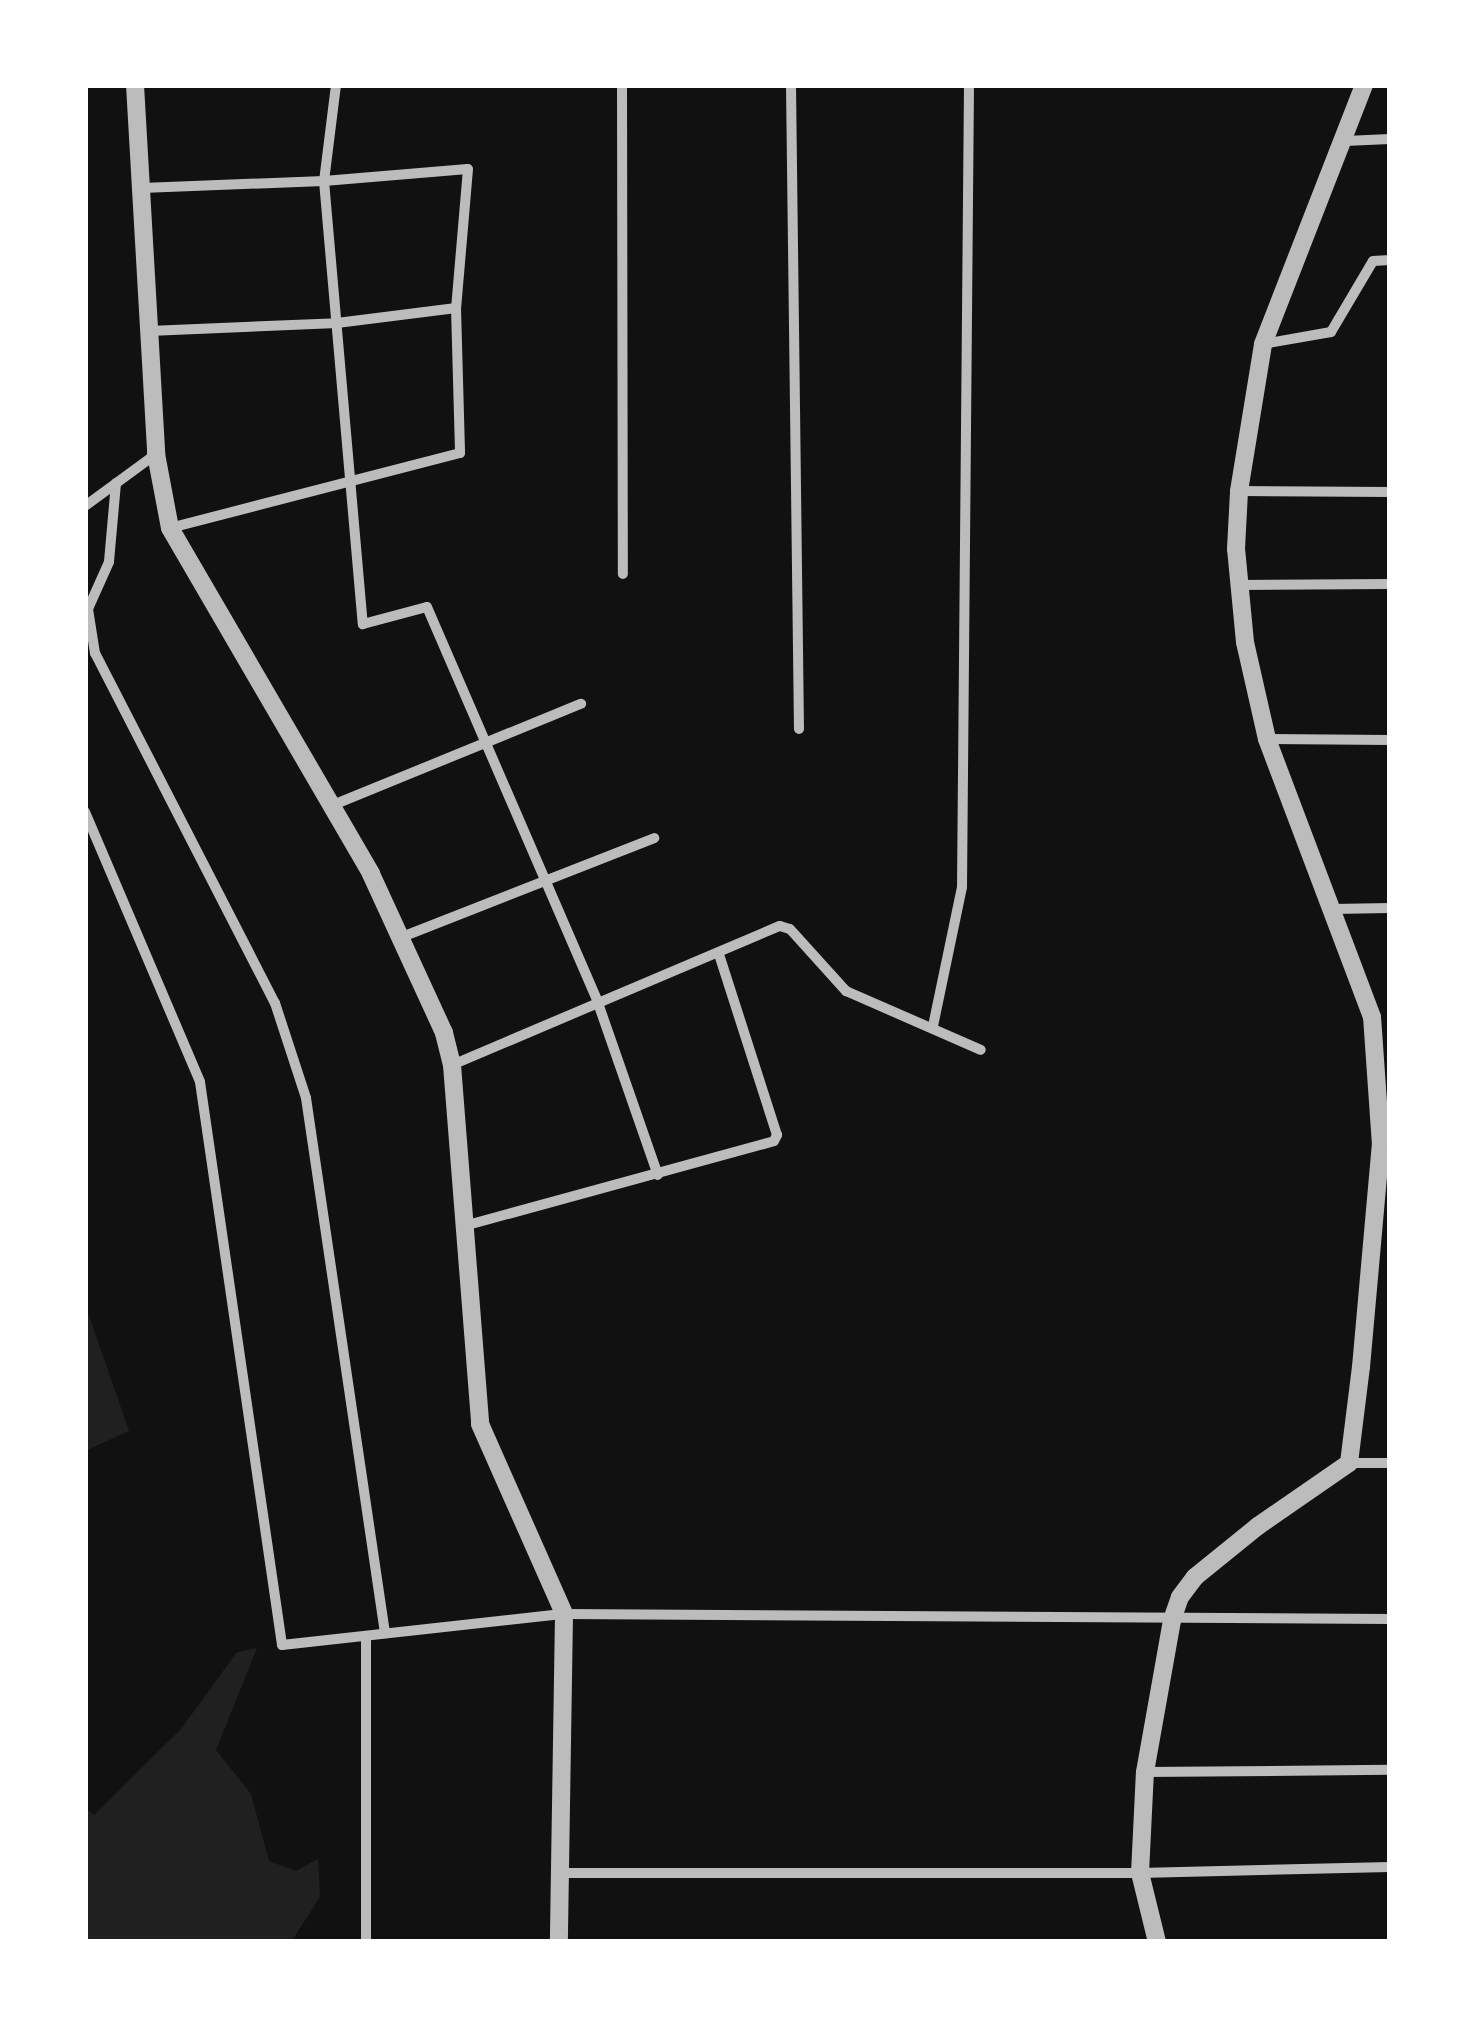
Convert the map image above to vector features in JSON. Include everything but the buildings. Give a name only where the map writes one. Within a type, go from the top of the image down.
[{"type":"street","points":[[135,85],[156,454],[170,528],[333,805],[402,937],[444,1033],[452,1065],[480,1424],[564,1614],[559,1942]]},
{"type":"street","points":[[336,85],[324,182],[363,624],[428,607],[548,880],[598,1004],[658,1175]]},
{"type":"street","points":[[622,85],[623,574]]},
{"type":"street","points":[[790,85],[799,729]]},
{"type":"street","points":[[933,1026],[962,887],[969,85]]},
{"type":"street","points":[[1350,1463],[1382,1240],[1386,1145],[1372,1017],[1267,739],[1237,585],[1239,491],[1263,344],[1364,85]]},
{"type":"street","points":[[1345,140],[1390,139]]},
{"type":"street","points":[[142,188],[324,182],[468,169],[456,308],[460,453],[170,528]]},
{"type":"street","points":[[1263,344],[1328,334],[1374,262],[1390,260]]},
{"type":"street","points":[[148,331],[337,323],[456,308]]},
{"type":"street","points":[[85,506],[156,454]]},
{"type":"street","points":[[116,483],[109,562],[88,609],[95,652],[275,1003],[306,1098],[385,1633]]},
{"type":"street","points":[[1239,491],[1390,492]]},
{"type":"street","points":[[1237,585],[1390,584]]},
{"type":"street","points":[[333,805],[581,704]]},
{"type":"street","points":[[1267,739],[1390,740]]},
{"type":"street","points":[[85,812],[200,1082],[282,1645],[564,1614],[1390,1619]]},
{"type":"street","points":[[402,937],[654,838]]},
{"type":"street","points":[[1333,910],[1390,908]]},
{"type":"street","points":[[452,1065],[785,926],[836,984],[981,1050]]},
{"type":"street","points":[[463,1226],[774,1141],[777,1135],[718,954]]},
{"type":"street","points":[[1157,1942],[1140,1872],[1146,1772],[1172,1620],[1180,1597],[1196,1577],[1258,1526],[1350,1463],[1390,1463]]},
{"type":"street","points":[[366,1636],[366,1942]]},
{"type":"street","points":[[1146,1772],[1390,1770]]},
{"type":"street","points":[[560,1873],[1140,1872],[1390,1867]]},
{"type":"shaded area","points":[[85,1304],[129,1431],[85,1451]]},
{"type":"shaded area","points":[[257,1648],[216,1750],[251,1794],[269,1861],[296,1871],[318,1859],[320,1897],[291,1942],[85,1942],[85,1808],[94,1815],[181,1729],[237,1652]]}]
